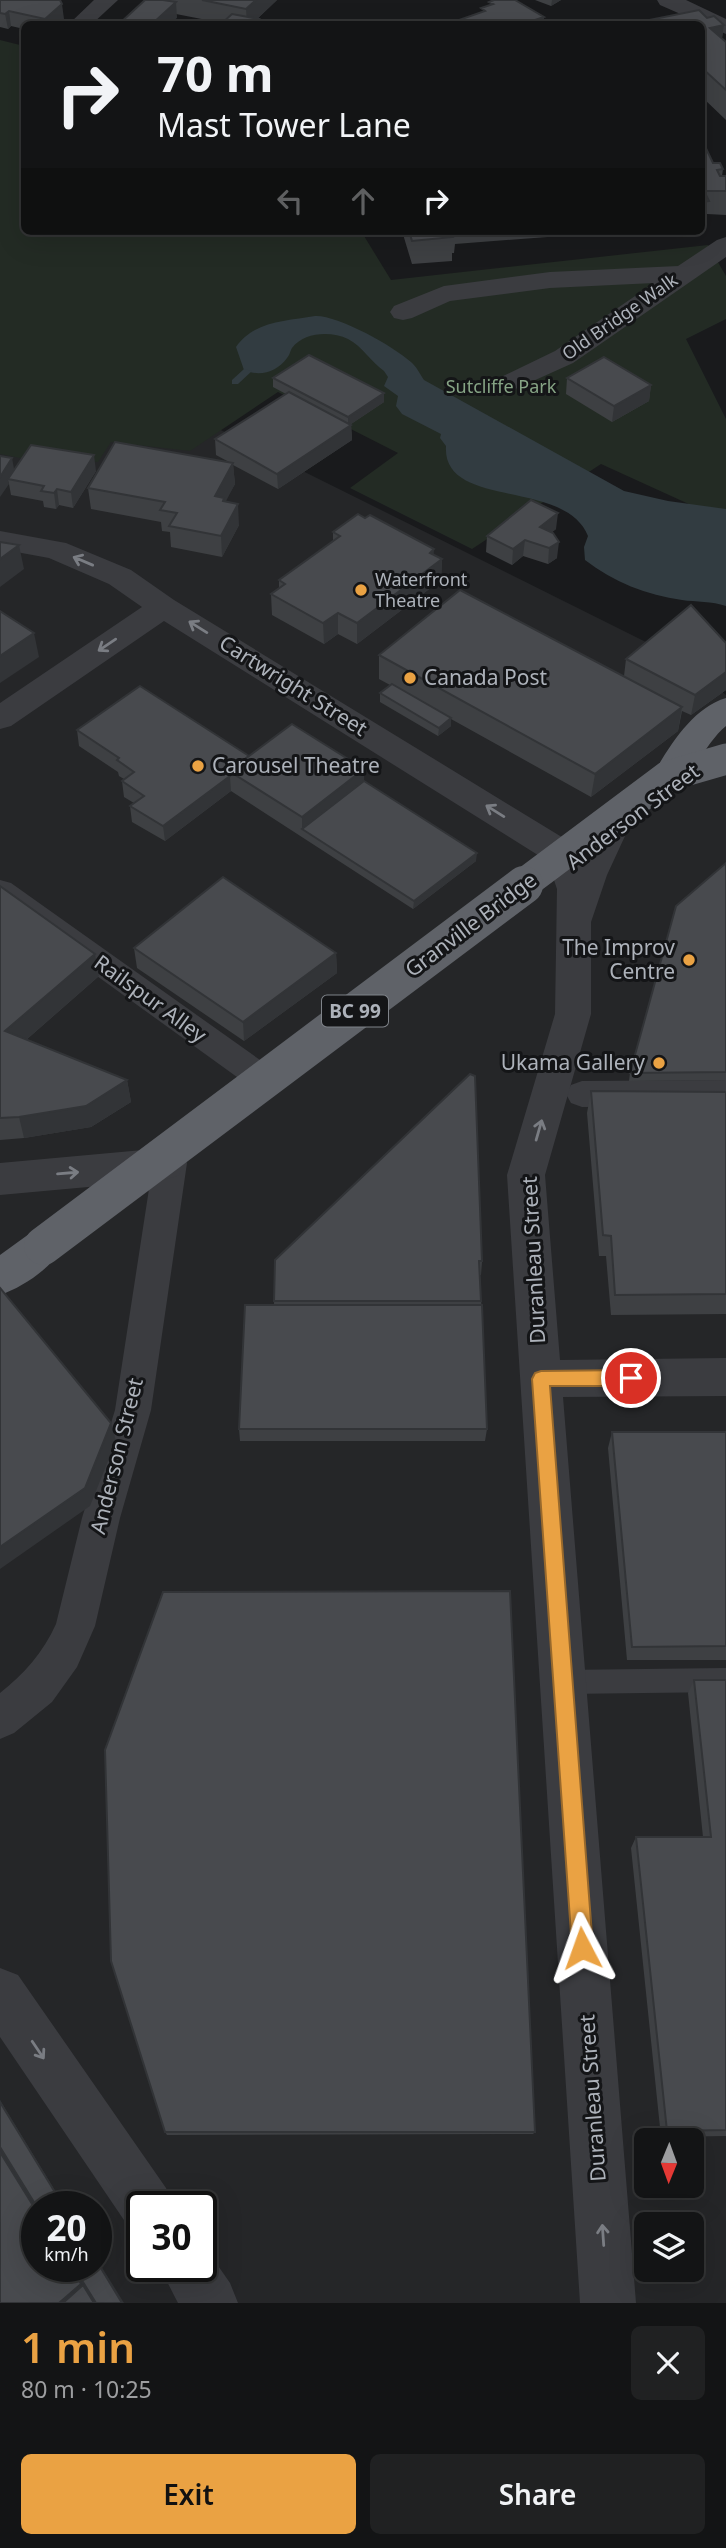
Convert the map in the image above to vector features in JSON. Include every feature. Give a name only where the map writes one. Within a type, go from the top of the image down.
[{"type":"highway","name":"Granville Bridge","points":[[0,1278],[668,776],[703,727],[726,709]]},
{"type":"highway","points":[[668,776],[726,759]]},
{"type":"street","points":[[83,21],[107,0]]},
{"type":"street","points":[[668,0],[726,27]]},
{"type":"street","name":"Old Bridge Walk","points":[[511,383],[564,357],[726,245]]},
{"type":"street","points":[[403,312],[444,294],[458,292],[550,280],[682,274]]},
{"type":"street","name":"Cartwright Street","points":[[0,540],[56,550],[120,577],[163,607],[580,850]]},
{"type":"street","points":[[0,718],[163,607]]},
{"type":"street","name":"Anderson Street","points":[[0,1719],[38,1688],[63,1653],[75,1626],[101,1518],[133,1410],[170,1163],[266,1081],[726,746]]},
{"type":"street","name":"Duranleau Street","points":[[574,936],[590,875],[580,850]]},
{"type":"street","name":"Duranleau Street","points":[[580,850],[574,889],[573,1014],[526,1175],[608,2303]]},
{"type":"street","name":"Railspur Alley","points":[[0,891],[266,1081]]},
{"type":"street","points":[[582,1094],[726,1093]]},
{"type":"street","points":[[0,1179],[170,1163]]},
{"type":"street","points":[[541,1379],[726,1377]]},
{"type":"street","points":[[0,1993],[136,2191]]},
{"type":"street","points":[[196,2282],[210,2303]]},
{"type":"lane","points":[[563,1682],[726,1680]]},
{"type":"shaded area","points":[[315,316],[351,326],[379,340],[411,362],[424,380],[624,491],[668,501],[726,509],[726,606],[669,598],[619,581],[585,560],[584,547],[588,536],[575,518],[556,506],[483,487],[463,479],[450,466],[441,434],[402,414],[396,406],[398,396],[384,386],[388,377],[384,371],[348,339],[326,334],[311,336],[297,343],[283,363],[273,370],[256,373],[244,370],[236,347],[243,338],[261,327]]},
{"type":"shaded area","points":[[0,320],[682,660],[726,695],[726,2303],[0,2303]]},
{"type":"green space","name":"Sutcliffe Park","points":[[0,40],[21,45],[21,235],[363,235],[391,280],[708,245],[726,276],[726,319],[686,339],[726,419],[726,521],[601,464],[472,549],[350,488],[398,453],[278,392],[190,451],[111,442],[98,462],[29,454],[25,459],[0,454]]},
{"type":"building","points":[[0,0],[60,0],[62,4],[45,19],[9,11],[0,13]]},
{"type":"building","points":[[145,0],[176,2],[155,21],[122,21]]},
{"type":"building","points":[[202,0],[256,0],[246,9]]},
{"type":"building","points":[[494,0],[515,0],[544,17],[532,21],[456,21],[485,11],[481,8],[493,4],[489,2]]},
{"type":"building","points":[[699,10],[707,18],[714,16],[724,25],[710,28],[726,42],[726,90],[705,71],[705,21],[649,20]]},
{"type":"building","points":[[232,14],[259,19],[257,21],[224,21]]},
{"type":"building","points":[[705,146],[713,163],[720,163],[723,169],[717,170],[720,176],[726,176],[726,191],[705,191]]},
{"type":"building","points":[[410,235],[453,237],[412,241]]},
{"type":"building","points":[[309,355],[384,393],[348,417],[273,378]]},
{"type":"building","points":[[604,357],[651,385],[614,406],[567,378]]},
{"type":"building","points":[[289,392],[351,425],[277,474],[215,439]]},
{"type":"building","points":[[115,442],[233,463],[215,496],[238,504],[221,536],[169,526],[177,513],[160,510],[165,502],[88,488]]},
{"type":"building","points":[[31,445],[94,455],[71,492],[57,489],[54,493],[41,491],[44,486],[8,479]]},
{"type":"building","points":[[0,456],[12,458],[0,477]]},
{"type":"building","points":[[531,500],[558,513],[540,527],[553,533],[559,542],[549,548],[525,540],[513,549],[487,536]]},
{"type":"building","name":"Waterfront Theatre","points":[[358,514],[365,518],[370,515],[434,549],[430,553],[442,559],[357,623],[338,613],[323,623],[271,594],[285,584],[279,580],[340,536],[333,532]]},
{"type":"building","points":[[0,542],[19,545],[0,559]]},
{"type":"building","points":[[460,590],[682,707],[595,774],[379,655]]},
{"type":"building","points":[[691,605],[726,643],[726,672],[695,695],[626,659]]},
{"type":"building","points":[[0,611],[34,633],[0,656]]},
{"type":"building","points":[[392,684],[451,718],[439,728],[380,693]]},
{"type":"building","points":[[140,686],[249,756],[229,771],[230,776],[163,826],[130,806],[144,796],[122,781],[134,772],[117,760],[119,758],[77,730]]},
{"type":"building","points":[[292,724],[364,769],[302,817],[229,771]]},
{"type":"building","points":[[364,781],[477,853],[414,901],[302,829]]},
{"type":"building","points":[[726,863],[726,1072],[630,1073],[676,906]]},
{"type":"building","points":[[223,877],[336,953],[243,1022],[134,948]]},
{"type":"building","points":[[0,886],[95,954],[5,1031],[127,1080],[86,1106],[0,1118]]},
{"type":"building","points":[[470,1074],[475,1076],[481,1301],[274,1301],[275,1260]]},
{"type":"building","points":[[591,1091],[726,1092],[726,1294],[615,1295],[611,1236],[603,1235]]},
{"type":"building","points":[[0,1288],[111,1423],[85,1488],[0,1547]]},
{"type":"building","points":[[245,1305],[482,1305],[487,1429],[239,1429]]},
{"type":"building","points":[[612,1432],[726,1432],[726,1646],[632,1647]]},
{"type":"building","points":[[510,1591],[535,2132],[165,2132],[111,1961],[105,1750],[163,1592]]},
{"type":"building","points":[[694,1680],[726,1680],[726,2130],[667,2128],[636,1837],[711,1837]]},
{"type":"building","points":[[0,2102],[54,2191],[27,2191],[0,2147]]},
{"type":"building","points":[[0,2152],[24,2191],[21,2191],[21,2282],[81,2284],[59,2303],[0,2303]]},
{"type":"building","points":[[83,2282],[109,2282],[122,2303],[96,2303]]},
{"type":"building","points":[[83,2285],[94,2303],[63,2303]]},
{"type":"waterway","points":[[235,382],[247,371]]},
{"type":"place","name":"Waterfront Theatre","points":[[361,590]]},
{"type":"place","name":"Canada Post","points":[[410,678]]},
{"type":"place","name":"Carousel Theatre","points":[[198,766]]},
{"type":"place","name":"The Improv Centre","points":[[689,960]]},
{"type":"place","name":"Ukama Gallery","points":[[659,1063]]},
{"type":"route","points":[[582,1948],[541,1379],[631,1378]]}]
